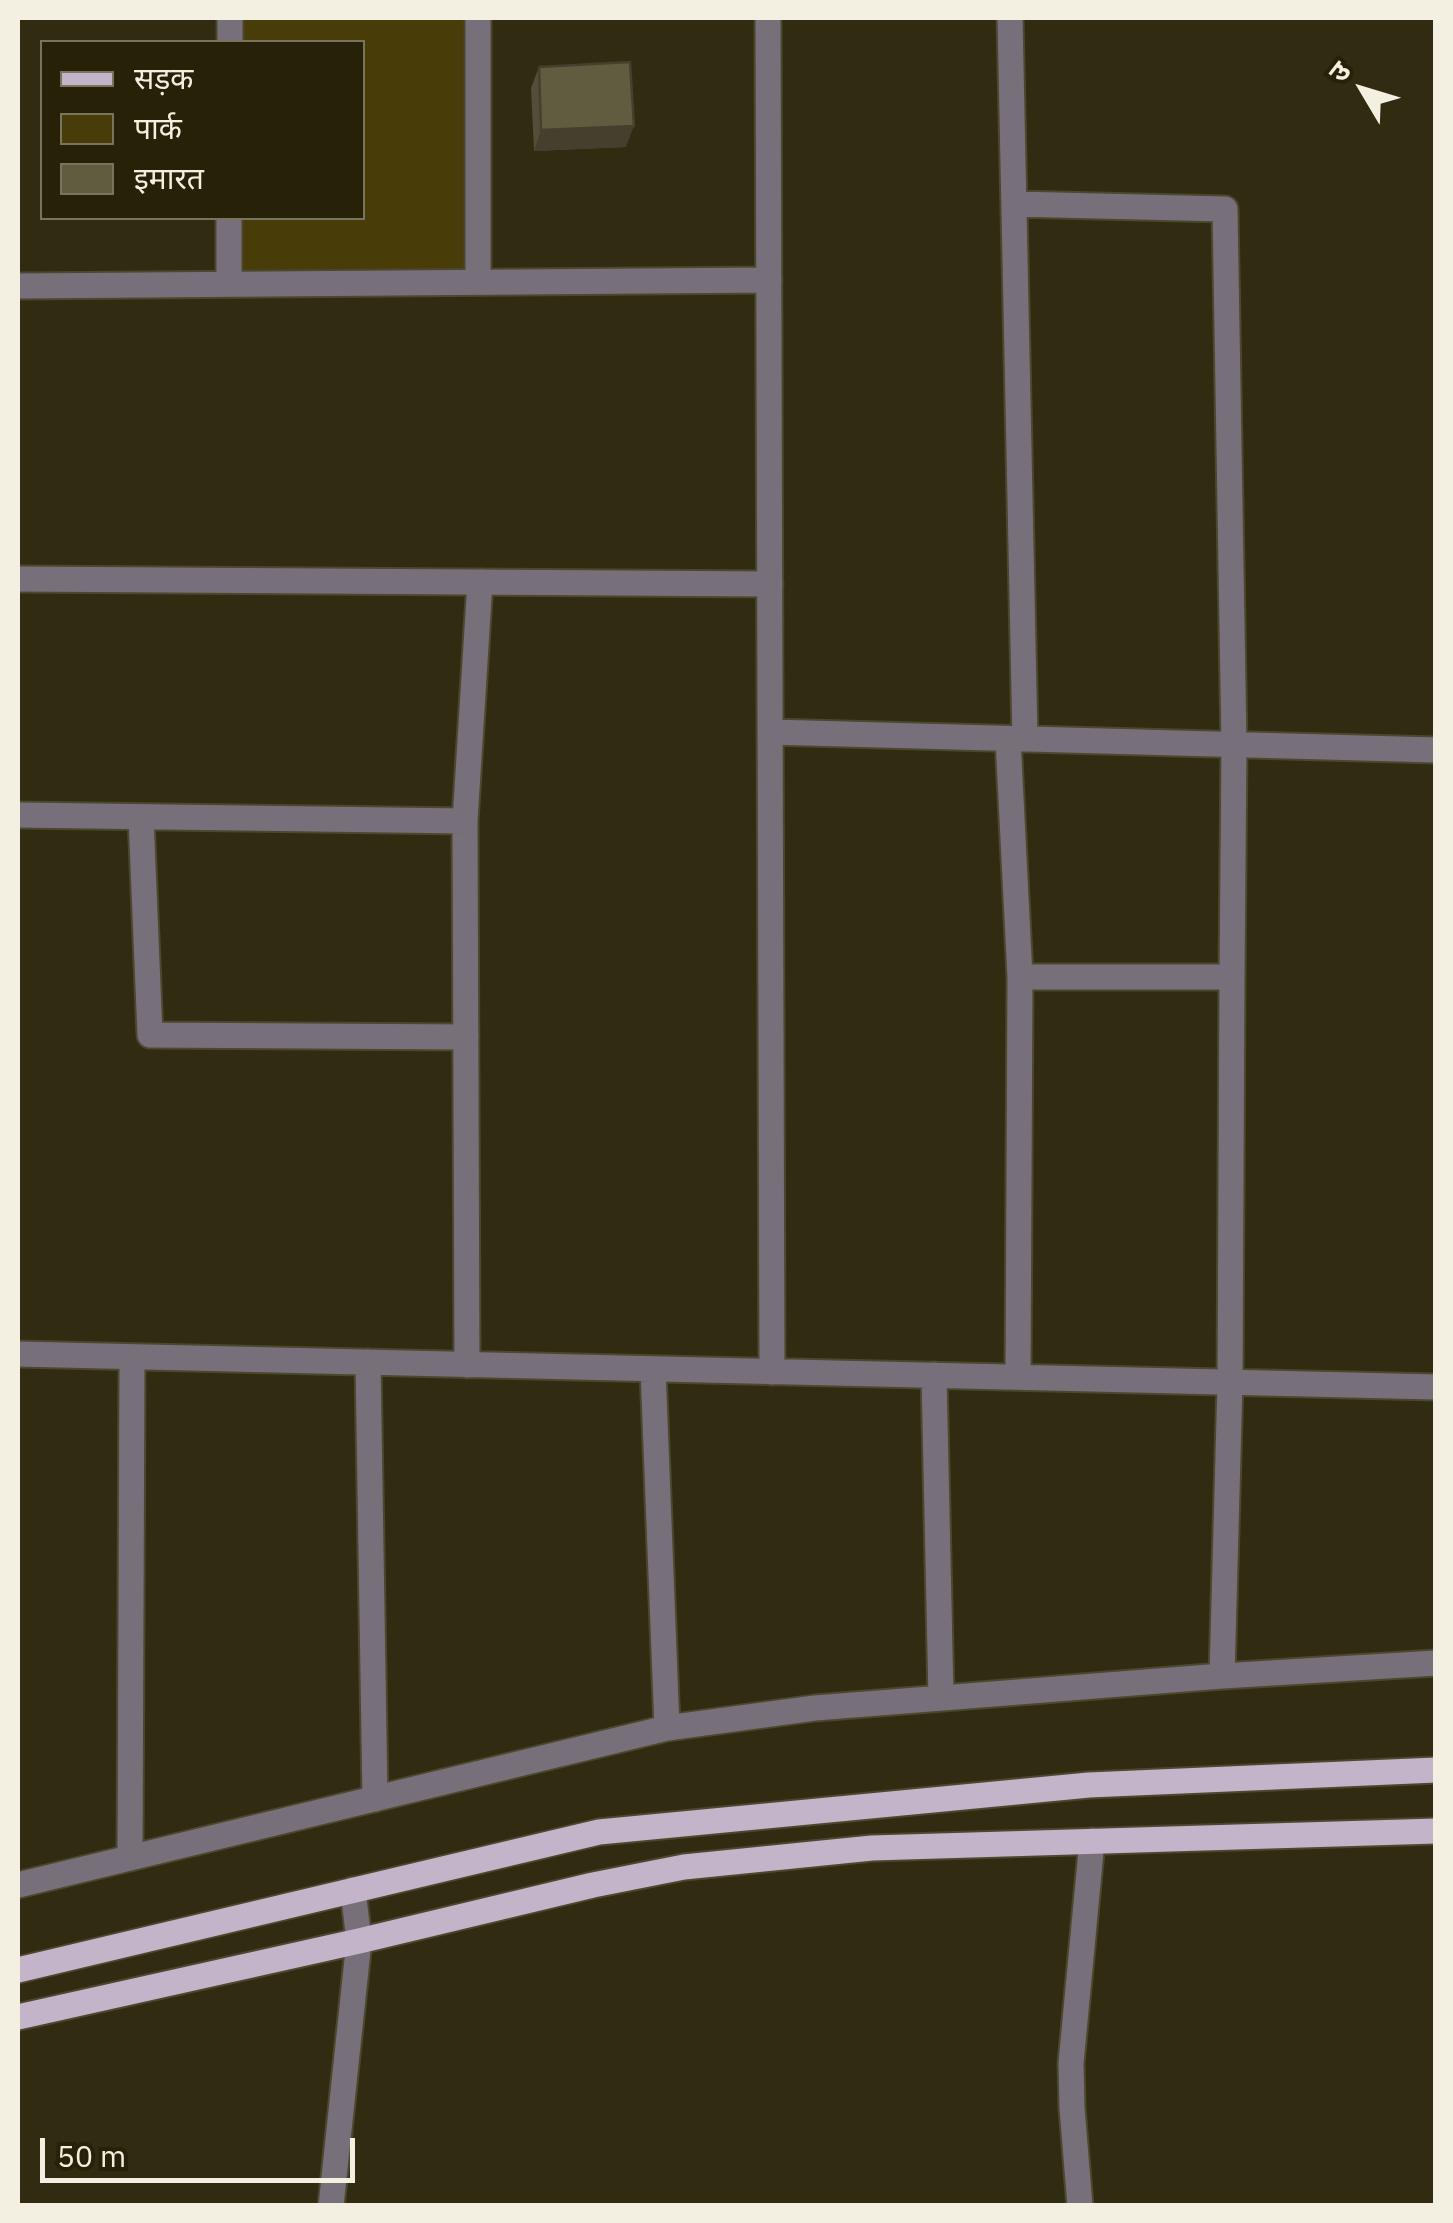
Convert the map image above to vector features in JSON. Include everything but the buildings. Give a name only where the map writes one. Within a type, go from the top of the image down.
[{"type":"main road","points":[[18,1970],[600,1832],[1089,1784],[1436,1770]]},
{"type":"main road","points":[[18,2017],[684,1866],[872,1848],[1436,1831]]},
{"type":"street","points":[[478,18],[478,282]]},
{"type":"street","points":[[768,18],[772,1372]]},
{"type":"street","points":[[1010,18],[1020,977],[1018,1377]]},
{"type":"street","points":[[1014,204],[1225,209],[1234,745],[1230,1382],[1222,1676]]},
{"type":"street","points":[[229,220],[229,284]]},
{"type":"street","points":[[18,286],[769,280]]},
{"type":"street","points":[[18,579],[770,584]]},
{"type":"street","points":[[466,1364],[465,820],[480,582]]},
{"type":"street","points":[[770,732],[1436,750]]},
{"type":"street","points":[[18,815],[465,820]]},
{"type":"street","points":[[141,817],[150,1035],[466,1037]]},
{"type":"street","points":[[1020,977],[1232,977]]},
{"type":"street","points":[[18,1354],[1436,1387]]},
{"type":"street","points":[[130,1858],[132,1357]]},
{"type":"street","points":[[368,1362],[375,1799]]},
{"type":"street","points":[[653,1369],[667,1728]]},
{"type":"street","points":[[934,1375],[942,1698]]},
{"type":"street","points":[[18,1885],[667,1728],[815,1708],[1222,1676],[1436,1664]]},
{"type":"street","points":[[1080,2206],[1071,2062],[1092,1842]]},
{"type":"street","points":[[331,2206],[359,1941],[353,1890]]},
{"type":"green space","points":[[230,18],[478,18],[478,282],[229,284],[229,220],[365,220],[365,40],[230,40]]}]
